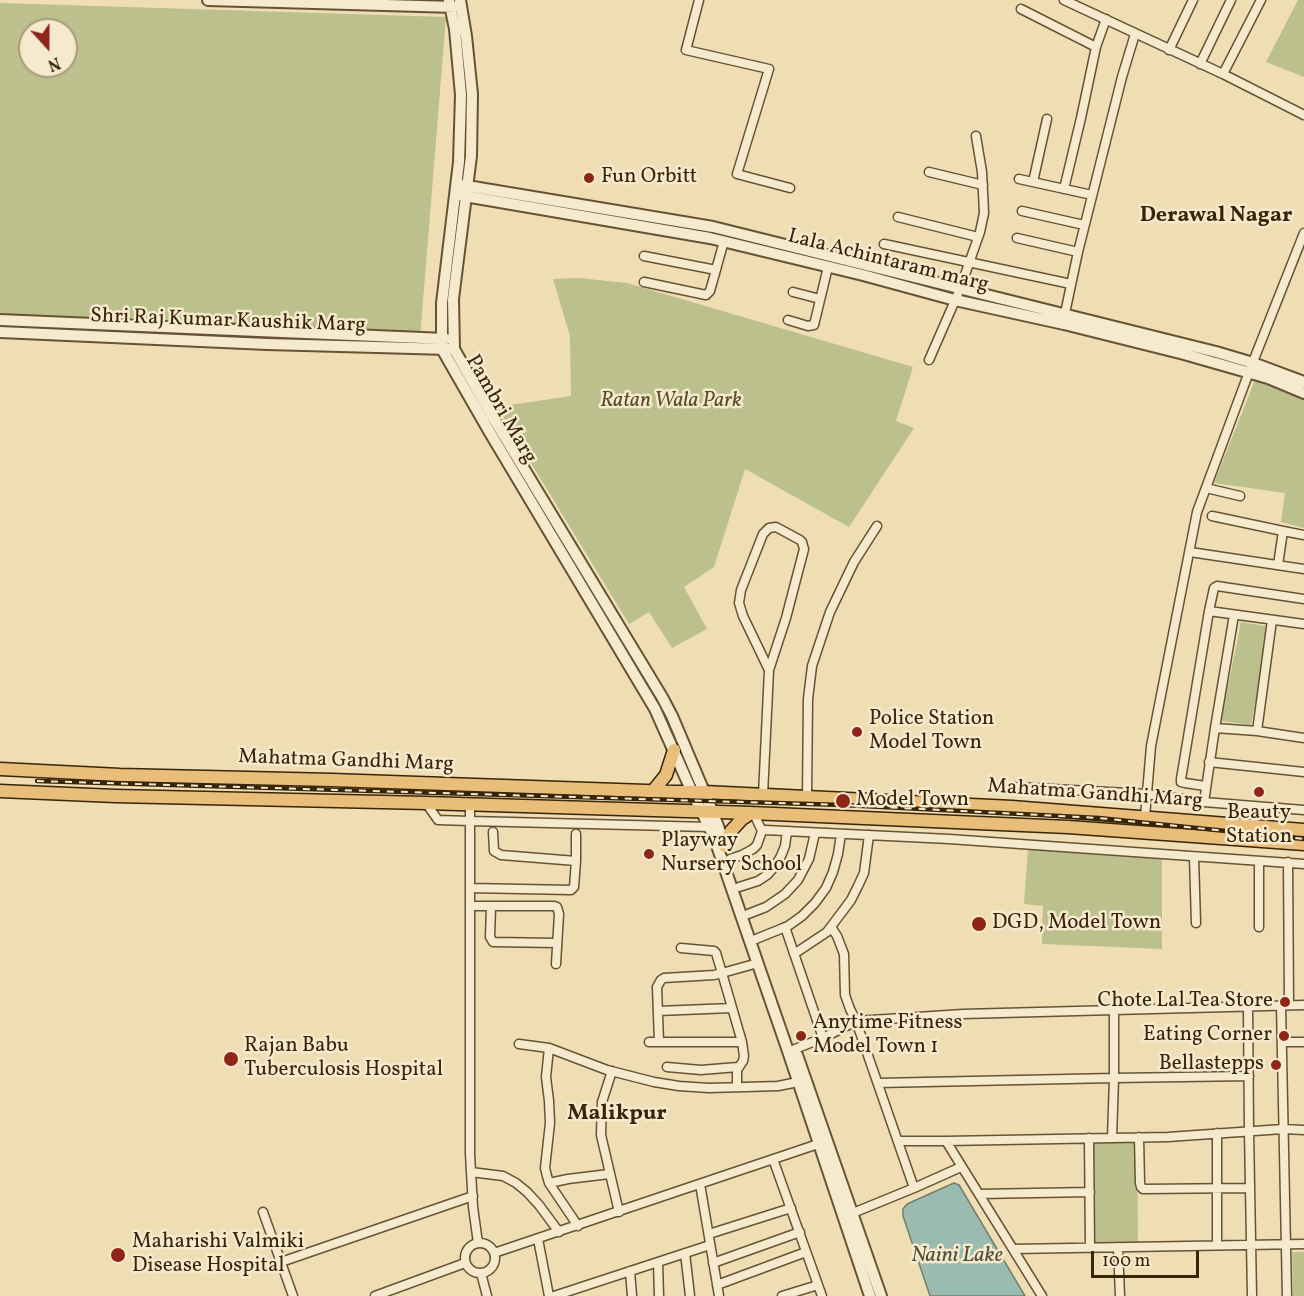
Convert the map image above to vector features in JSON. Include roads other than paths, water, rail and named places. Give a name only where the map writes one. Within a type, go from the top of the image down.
[{"type":"main road","points":[[653,791],[666,775],[674,750]]},
{"type":"main road","name":"Mahatma Gandhi Marg","points":[[0,770],[807,797],[1012,807],[1304,830]]},
{"type":"main road","name":"Mahatma Gandhi Marg","points":[[0,790],[115,796],[708,812],[1068,827],[1304,844]]},
{"type":"main road","points":[[725,846],[735,828],[744,818],[753,814]]},
{"type":"street","points":[[208,0],[455,3]]},
{"type":"street","points":[[699,0],[686,50],[769,69],[737,174],[790,188]]},
{"type":"street","points":[[1064,0],[1223,74],[1304,116]]},
{"type":"street","points":[[1169,50],[1192,0]]},
{"type":"street","points":[[1200,64],[1231,0]]},
{"type":"street","points":[[1223,74],[1261,0]]},
{"type":"street","name":"Pambri Marg","points":[[455,3],[466,36],[472,94],[471,156],[462,190],[447,344],[565,548],[655,709],[674,750],[698,792]]},
{"type":"street","points":[[1021,9],[1096,47]]},
{"type":"street","points":[[1064,189],[1096,47],[1106,19]]},
{"type":"street","points":[[1064,320],[1084,225],[1135,33]]},
{"type":"street","points":[[1034,182],[1047,119]]},
{"type":"street","points":[[929,360],[960,289],[984,213],[983,185],[976,135]]},
{"type":"street","points":[[929,172],[983,185]]},
{"type":"street","points":[[1019,178],[1092,195]]},
{"type":"street","name":"Lala Achintaram marg","points":[[462,190],[724,242],[955,300],[1064,320],[1185,349],[1304,382]]},
{"type":"street","name":"Lala Achintaram marg","points":[[462,190],[514,195],[713,227],[960,289],[1064,320]]},
{"type":"street","points":[[1022,211],[1084,225]]},
{"type":"street","points":[[898,217],[978,237]]},
{"type":"street","points":[[1145,817],[1151,746],[1197,512],[1304,233]]},
{"type":"street","points":[[1017,238],[1078,252]]},
{"type":"street","points":[[644,282],[706,295],[710,291],[724,242]]},
{"type":"street","points":[[884,244],[1071,284]]},
{"type":"street","points":[[644,256],[716,270]]},
{"type":"street","points":[[788,320],[811,327],[814,325],[828,267]]},
{"type":"street","points":[[793,292],[820,299]]},
{"type":"street","name":"Shri Raj Kumar Kaushik Marg","points":[[0,320],[182,327],[447,344]]},
{"type":"street","points":[[181,340],[182,327]]},
{"type":"street","name":"Shri Raj Kumar Kaushik Marg","points":[[0,332],[181,340],[447,344]]},
{"type":"street","name":"Lala Achintaram marg","points":[[1251,368],[1304,393]]},
{"type":"street","points":[[1206,488],[1240,496]]},
{"type":"street","points":[[1212,516],[1304,535]]},
{"type":"street","points":[[807,797],[808,699],[812,666],[830,612],[854,562],[878,526]]},
{"type":"street","points":[[763,795],[769,670],[786,618],[804,549],[800,540],[776,527],[769,528],[763,534],[741,590],[740,603],[743,616],[769,670]]},
{"type":"street","points":[[1278,565],[1283,531]]},
{"type":"street","name":"Pambri Marg","points":[[565,548],[662,697],[672,716],[698,792]]},
{"type":"street","points":[[1190,552],[1304,569]]},
{"type":"street","points":[[1205,786],[1181,782],[1181,779],[1214,588],[1217,586],[1304,599]]},
{"type":"street","points":[[1209,611],[1304,624]]},
{"type":"street","points":[[1204,802],[1234,615]]},
{"type":"street","points":[[1257,731],[1272,620]]},
{"type":"street","points":[[1215,728],[1304,738]]},
{"type":"street","points":[[1209,762],[1304,772]]},
{"type":"street","points":[[1015,787],[1146,794],[1204,802],[1304,810]]},
{"type":"street","points":[[698,792],[730,859],[795,1049],[823,1143],[848,1215],[881,1296]]},
{"type":"street","points":[[426,803],[438,820],[709,827]]},
{"type":"street","points":[[470,805],[470,1154],[478,1243]]},
{"type":"street","points":[[708,812],[709,827],[798,1082],[823,1143]]},
{"type":"street","points":[[730,859],[742,855],[757,845],[762,831],[753,814]]},
{"type":"street","points":[[762,831],[949,839],[1304,864]]},
{"type":"street","points":[[739,887],[758,881],[775,866],[785,846],[787,831]]},
{"type":"street","points":[[493,832],[494,851],[501,855],[576,861]]},
{"type":"street","points":[[748,914],[766,907],[785,894],[798,880],[809,859],[815,833]]},
{"type":"street","points":[[470,888],[571,890],[574,887],[576,834]]},
{"type":"street","points":[[756,939],[785,927],[815,903],[826,888],[833,872],[841,834]]},
{"type":"street","points":[[794,954],[821,937],[844,910],[864,873],[869,835]]},
{"type":"street","points":[[1194,857],[1196,923]]},
{"type":"street","points":[[1259,861],[1259,927]]},
{"type":"street","points":[[1287,1296],[1282,1042],[1288,862]]},
{"type":"street","points":[[470,906],[554,906],[557,908],[559,910],[556,964]]},
{"type":"street","points":[[491,907],[490,937],[493,942],[557,943]]},
{"type":"street","points":[[785,927],[823,1038]]},
{"type":"street","points":[[831,927],[844,954],[845,995],[914,1188]]},
{"type":"street","points":[[681,948],[714,951],[717,955],[742,1042],[743,1061],[738,1067],[737,1087]]},
{"type":"street","points":[[742,1042],[654,1042],[658,1011],[657,987],[664,978],[714,975],[758,963]]},
{"type":"street","points":[[795,1049],[856,1021],[963,1014],[1304,1005]]},
{"type":"street","points":[[1248,1006],[1252,1296]]},
{"type":"street","points":[[658,1011],[732,1008]]},
{"type":"street","points":[[1112,1138],[1114,1009]]},
{"type":"street","points":[[1282,1042],[1304,1042]]},
{"type":"street","points":[[519,1044],[549,1047],[612,1071],[679,1086],[709,1088],[777,1086],[798,1082]]},
{"type":"street","points":[[549,1047],[546,1077],[550,1123],[545,1168],[549,1183],[578,1226]]},
{"type":"street","points":[[667,1067],[701,1070],[738,1067]]},
{"type":"street","points":[[612,1071],[602,1102],[601,1135],[619,1212]]},
{"type":"street","points":[[878,1083],[1248,1076]]},
{"type":"street","points":[[898,1141],[1112,1138],[1283,1129],[1304,1130]]},
{"type":"street","points":[[1217,1133],[1217,1245]]},
{"type":"street","points":[[1139,1137],[1140,1183],[1143,1190],[1250,1188]]},
{"type":"street","points":[[1089,1138],[1090,1248]]},
{"type":"street","points":[[946,1141],[1042,1296]]},
{"type":"street","points":[[494,1253],[823,1143]]},
{"type":"street","points":[[773,1160],[822,1296]]},
{"type":"street","points":[[848,1215],[961,1167]]},
{"type":"street","points":[[471,1172],[503,1176],[516,1183],[539,1205],[559,1232]]},
{"type":"street","points":[[549,1183],[609,1174]]},
{"type":"street","points":[[700,1184],[719,1296]]},
{"type":"street","points":[[979,1194],[1090,1192]]},
{"type":"street","points":[[281,1262],[473,1196]]},
{"type":"street","points":[[708,1234],[791,1208]]},
{"type":"street","points":[[263,1212],[293,1296]]},
{"type":"street","points":[[848,1215],[870,1296]]},
{"type":"street","points":[[713,1263],[800,1232]]},
{"type":"street","points":[[538,1239],[549,1296]]},
{"type":"street","points":[[478,1243],[490,1248],[495,1260],[488,1271],[481,1273],[475,1273],[465,1263],[467,1250],[478,1243]]},
{"type":"street","points":[[1013,1250],[1304,1244]]},
{"type":"street","points":[[554,1296],[710,1245]]},
{"type":"street","points":[[1118,1247],[1120,1296]]},
{"type":"street","points":[[717,1285],[806,1252]]},
{"type":"street","points":[[685,1253],[690,1296]]},
{"type":"street","points":[[658,1262],[659,1296]]},
{"type":"street","points":[[375,1296],[465,1263]]},
{"type":"street","points":[[630,1271],[632,1296]]},
{"type":"street","points":[[481,1273],[487,1296]]},
{"type":"street","points":[[782,1296],[818,1285]]},
{"type":"water","name":"Naini Lake","points":[[954,1183],[959,1185],[1025,1296],[930,1296],[903,1216],[903,1209],[907,1204]]},
{"type":"railway","points":[[37,781],[843,805],[1099,818],[1304,839]]},
{"type":"place","name":"Fun Orbitt","points":[[589,178]]},
{"type":"place","name":"Police Station Model Town","points":[[857,732]]},
{"type":"place","name":"Beauty Station","points":[[1259,792]]},
{"type":"place","name":"Model Town","points":[[843,801]]},
{"type":"place","name":"Playway Nursery School","points":[[649,854]]},
{"type":"place","name":"DGD, Model Town","points":[[979,924]]},
{"type":"place","name":"Chote Lal Tea Store","points":[[1285,1002]]},
{"type":"place","name":"Anytime Fitness Model Town 1","points":[[801,1036]]},
{"type":"place","name":"Eating Corner","points":[[1284,1036]]},
{"type":"place","name":"Rajan Babu Tuberculosis Hospital","points":[[231,1059]]},
{"type":"place","name":"Bellastepps","points":[[1276,1065]]},
{"type":"place","name":"Maharishi Valmiki Disease Hospital","points":[[118,1255]]},
{"type":"district","name":"Derawal Nagar","points":[[1216,217]]},
{"type":"district","name":"Malikpur","points":[[617,1115]]},
{"type":"park label","name":"Ratan Wala Park","points":[[671,402]]}]
